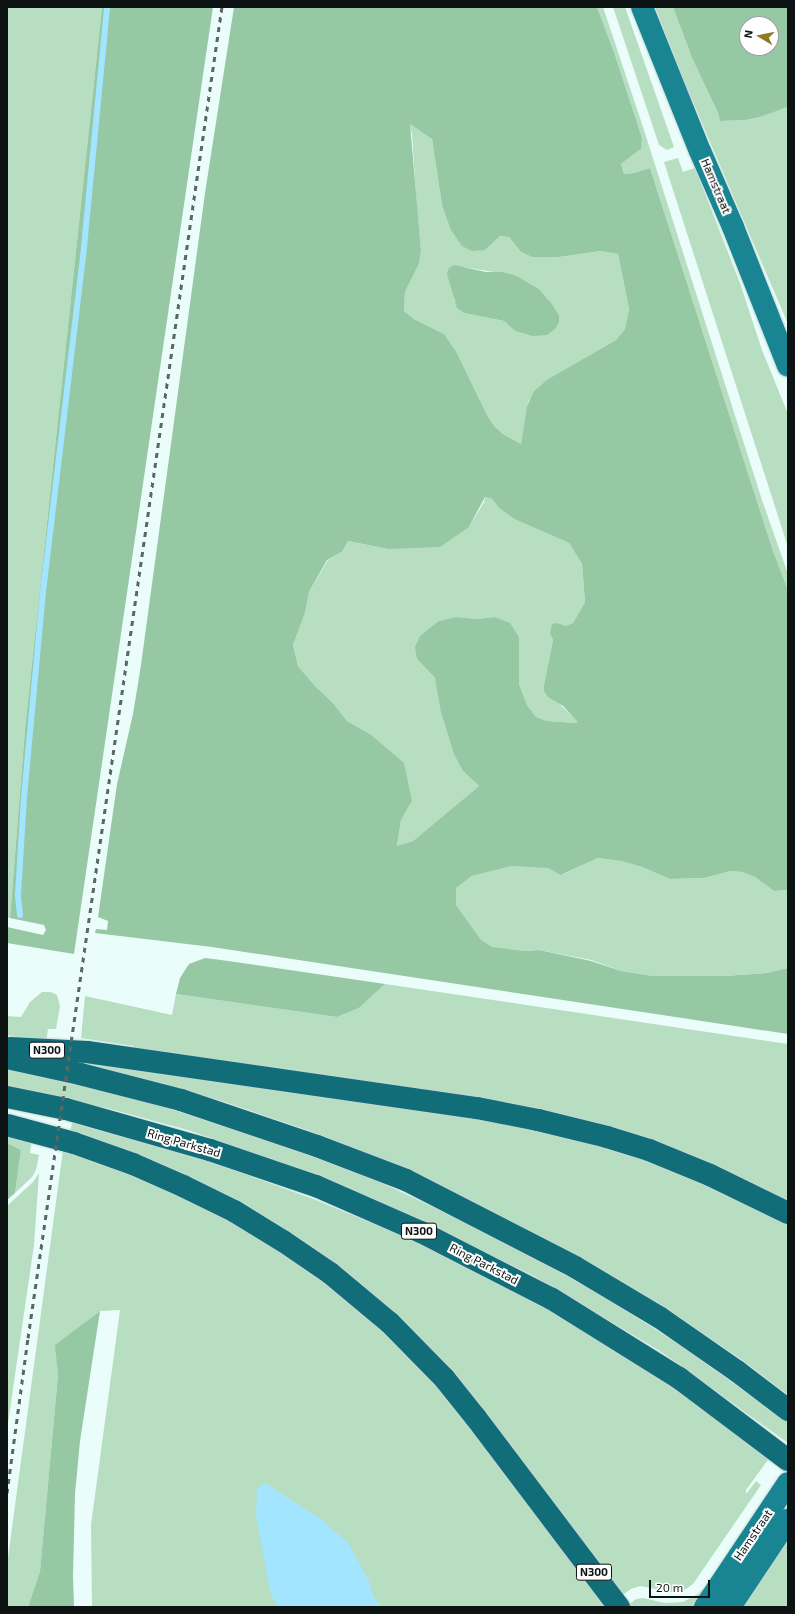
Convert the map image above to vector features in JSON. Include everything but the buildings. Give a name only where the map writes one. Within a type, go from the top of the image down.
[{"type":"highway","name":"N300","points":[[7,1048],[87,1052],[477,1108],[538,1120],[607,1137],[649,1150],[710,1175],[788,1213]]},
{"type":"highway","name":"N300","points":[[7,1058],[80,1074],[181,1100],[317,1146],[406,1180],[575,1267],[659,1317],[738,1372],[788,1410]]},
{"type":"highway","name":"Ring Parkstad","points":[[7,1097],[66,1109],[210,1150],[316,1186],[421,1232],[552,1299],[673,1374],[788,1460]]},
{"type":"highway","name":"N300","points":[[7,1125],[74,1144],[133,1164],[183,1186],[240,1215],[283,1241],[330,1273],[390,1322],[444,1378],[619,1607]]},
{"type":"main road","name":"Hamstraat","points":[[642,7],[700,152],[733,227],[788,366]]},
{"type":"main road","name":"Hamstraat","points":[[705,1607],[785,1488]]},
{"type":"main road","name":"Hamstraat","points":[[730,1607],[788,1520]]},
{"type":"green space","points":[[7,7],[102,7],[25,729],[10,918],[7,917]]},
{"type":"green space","points":[[102,7],[213,7],[74,954],[7,943],[7,927],[43,935],[46,930],[44,925],[10,918],[25,729]]},
{"type":"green space","points":[[234,7],[597,7],[615,55],[642,138],[641,149],[621,164],[624,174],[634,173],[650,168],[773,551],[788,590],[788,890],[774,891],[755,877],[742,872],[731,871],[704,878],[670,879],[642,867],[621,861],[598,858],[561,875],[548,868],[512,866],[472,876],[456,888],[456,905],[481,940],[492,947],[526,951],[539,950],[591,961],[621,971],[653,976],[725,976],[766,973],[788,968],[788,1034],[212,947],[95,933],[96,929],[107,930],[108,921],[98,917],[117,784],[133,714],[141,665],[205,193]],"holes":[[[410,124],[432,139],[442,205],[451,230],[462,246],[472,251],[485,250],[500,236],[509,237],[521,252],[532,257],[559,257],[601,251],[618,254],[629,309],[625,329],[616,340],[548,379],[534,391],[527,406],[521,444],[503,434],[495,427],[488,417],[456,351],[444,334],[414,319],[404,311],[405,292],[419,264],[421,251]],[[485,497],[492,499],[499,508],[514,519],[569,543],[582,564],[585,602],[573,623],[566,626],[558,623],[552,624],[550,634],[553,640],[544,685],[544,691],[548,697],[563,706],[578,722],[547,721],[536,717],[527,705],[519,684],[519,637],[510,623],[494,617],[477,619],[457,617],[439,621],[420,636],[415,647],[417,659],[435,678],[441,712],[454,754],[463,771],[479,786],[413,841],[397,846],[401,820],[412,801],[404,763],[370,734],[347,721],[333,703],[315,686],[298,666],[293,645],[305,613],[309,592],[327,560],[342,552],[348,541],[388,549],[440,547],[469,527]]]},
{"type":"green space","points":[[597,7],[603,7],[643,127],[762,500],[788,574],[788,590],[773,551],[650,168],[634,173],[624,174],[621,164],[640,150],[642,138],[615,55]]},
{"type":"green space","points":[[613,7],[625,7],[674,147],[667,150],[659,145]]},
{"type":"green space","points":[[655,7],[673,7],[692,58],[718,113],[720,121],[746,120],[760,117],[788,105],[788,324],[684,81]]},
{"type":"green space","points":[[673,7],[788,7],[787,107],[760,117],[746,120],[720,121],[718,113],[692,58]]},
{"type":"green space","points":[[409,123],[432,139],[442,205],[485,250],[500,236],[509,237],[521,252],[532,257],[559,257],[602,251],[618,254],[629,309],[625,329],[616,340],[548,379],[539,387],[528,402],[521,444],[503,434],[495,427],[488,417],[456,351],[444,334],[414,319],[404,311],[405,292],[419,264],[421,251],[412,134]],"holes":[[[463,267],[517,276],[539,289],[559,315],[532,336],[515,331],[504,321],[464,313],[454,300],[453,289]]]},
{"type":"green space","points":[[678,158],[683,172],[695,168],[740,283],[762,350],[788,414],[788,547],[664,162]]},
{"type":"green space","points":[[454,265],[486,272],[502,272],[517,276],[539,289],[559,315],[559,322],[555,329],[547,335],[532,336],[515,331],[504,321],[464,313],[457,308],[447,274],[449,268]]},
{"type":"green space","points":[[485,497],[492,499],[499,508],[514,519],[569,543],[582,564],[585,602],[573,623],[566,626],[558,623],[550,634],[553,640],[544,685],[557,702],[579,722],[547,721],[536,717],[527,705],[519,684],[519,637],[494,617],[477,619],[457,617],[417,659],[435,678],[463,771],[479,786],[413,841],[397,847],[401,820],[412,801],[370,734],[347,721],[333,703],[315,686],[298,666],[293,645],[305,613],[309,592],[328,560],[342,552],[348,541],[388,549],[469,527],[484,502]]},
{"type":"green space","points":[[598,858],[621,861],[642,867],[670,879],[704,878],[731,871],[742,872],[755,877],[774,891],[788,890],[788,968],[766,973],[725,976],[653,976],[621,971],[591,960],[539,950],[526,951],[492,947],[481,941],[456,905],[456,888],[472,876],[512,866],[548,867],[562,875]]},
{"type":"green space","points":[[205,958],[385,984],[359,1008],[337,1017],[176,994],[180,978],[189,964]]},
{"type":"green space","points":[[385,984],[788,1044],[788,1206],[648,1145],[133,1052],[134,1046],[81,1038],[85,996],[172,1015],[176,994],[337,1017],[359,1008]]},
{"type":"green space","points":[[42,992],[51,992],[57,995],[60,1006],[56,1029],[48,1029],[46,1043],[7,1035],[7,1016],[21,1017],[30,1002]]},
{"type":"green space","points":[[78,1057],[542,1127],[672,1168],[788,1222],[788,1395],[742,1360],[661,1305],[408,1170],[310,1131],[222,1101],[79,1062]]},
{"type":"green space","points":[[7,1068],[36,1073],[155,1104],[288,1147],[367,1176],[471,1225],[595,1291],[680,1345],[788,1422],[788,1443],[660,1351],[532,1275],[375,1200],[293,1167],[188,1130],[107,1108],[7,1088]]},
{"type":"green space","points":[[72,1123],[209,1161],[313,1199],[418,1242],[549,1308],[678,1387],[770,1457],[746,1490],[746,1494],[756,1481],[761,1485],[693,1584],[686,1589],[671,1592],[640,1586],[631,1589],[621,1596],[336,1271],[70,1133]]},
{"type":"green space","points":[[7,1136],[32,1141],[27,1169],[30,1153],[39,1155],[36,1170],[32,1177],[15,1193],[21,1150],[7,1143]]},
{"type":"green space","points":[[7,1143],[21,1150],[15,1193],[7,1200]]},
{"type":"green space","points":[[63,1150],[139,1172],[235,1220],[324,1281],[387,1334],[440,1386],[607,1607],[92,1607],[91,1525],[120,1310],[100,1311],[56,1345],[58,1375],[40,1571],[28,1607],[7,1607],[7,1565]]},
{"type":"green space","points":[[39,1173],[34,1245],[7,1430],[7,1206],[33,1182]]},
{"type":"green space","points":[[100,1311],[80,1441],[75,1494],[73,1576],[74,1607],[28,1607],[40,1571],[58,1375],[55,1345]]},
{"type":"green space","points":[[788,1534],[788,1607],[739,1607]]},
{"type":"green space","points":[[706,1586],[695,1607],[629,1607],[628,1605],[636,1599],[643,1598],[665,1603],[683,1602],[698,1594]]},
{"type":"water","points":[[265,1483],[322,1520],[348,1543],[369,1581],[373,1596],[382,1607],[277,1607],[270,1591],[256,1515],[257,1489]]},
{"type":"waterway","points":[[20,915],[18,895],[24,797],[43,592],[84,247],[107,7]]},
{"type":"railway","points":[[7,1493],[28,1338],[222,7]]}]
